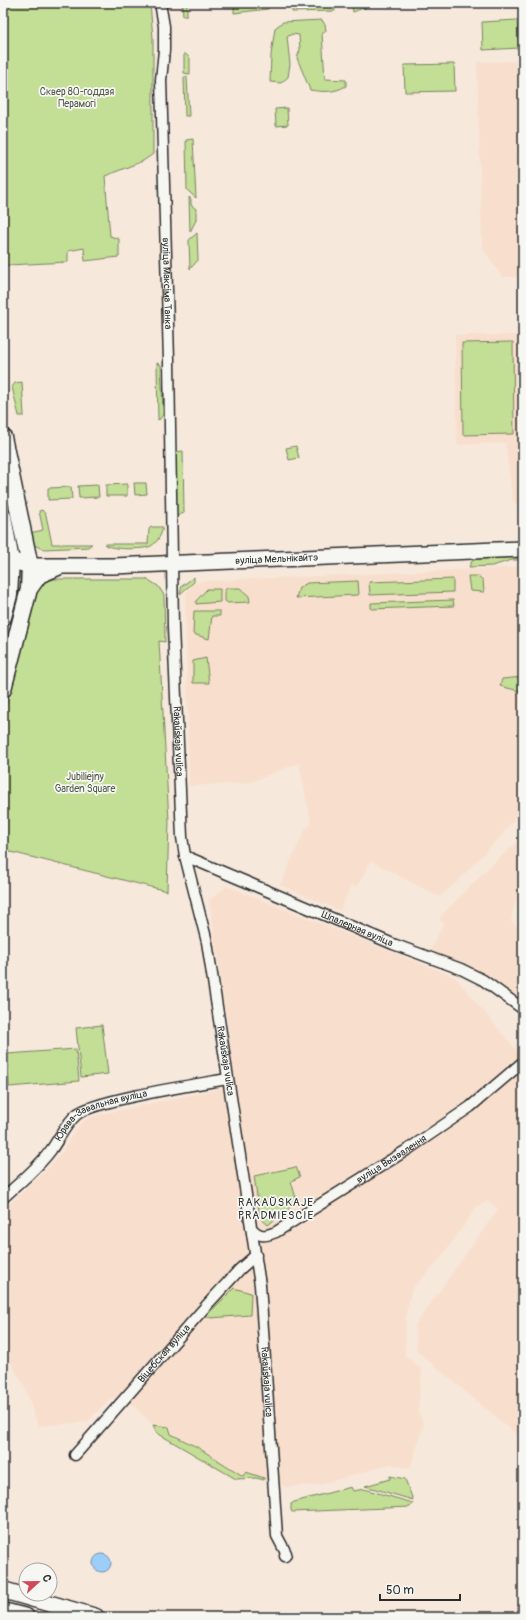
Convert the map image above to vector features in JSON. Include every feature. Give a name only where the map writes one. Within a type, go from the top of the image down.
[{"type":"main road","points":[[3,437],[30,566],[29,590],[3,689]]},
{"type":"main road","points":[[3,517],[9,595],[3,617]]},
{"type":"main road","name":"вуліца Мельнікайтэ","points":[[7,560],[30,566],[172,564],[523,549]]},
{"type":"main road","points":[[29,590],[39,575],[58,566]]},
{"type":"main road","points":[[3,1590],[96,1617]]},
{"type":"main road","points":[[3,1611],[26,1617]]},
{"type":"street","name":"вуліца Максіма Танка","points":[[160,7],[164,26],[164,69],[161,80],[172,564]]},
{"type":"street","name":"Rakaŭskaja vulica","points":[[172,564],[176,712],[182,837],[185,856],[204,928],[256,1255],[277,1536],[286,1553],[285,1556]]},
{"type":"street","name":"Шпалерная вуліца","points":[[185,856],[393,944],[461,969],[483,980],[523,1010]]},
{"type":"street","name":"вуліца Вызвалення","points":[[252,1230],[262,1237],[276,1232],[470,1107],[523,1062]]},
{"type":"street","name":"Юрава-Завальная вуліца","points":[[3,1198],[37,1166],[77,1114],[85,1110],[124,1099],[227,1079]]},
{"type":"street","name":"Віцебская вуліца","points":[[74,1455],[202,1310],[240,1269],[256,1255]]},
{"type":"shaded area","points":[[523,61],[523,277],[502,277],[482,247],[477,62]]},
{"type":"shaded area","points":[[455,335],[523,335],[523,508],[513,502],[505,443],[457,445]]},
{"type":"shaded area","points":[[523,567],[523,809],[500,837],[455,884],[439,897],[371,861],[357,887],[352,885],[340,911],[280,885],[306,827],[308,828],[311,824],[299,763],[249,783],[189,786],[185,599],[187,591],[193,584],[202,581]]},
{"type":"shaded area","points":[[523,837],[523,877],[520,881],[523,885],[515,902],[511,920],[523,933],[523,984],[514,995],[485,974],[430,950],[444,923],[439,921],[442,914],[489,867]]},
{"type":"shaded area","points":[[227,886],[455,977],[523,1058],[523,1440],[417,1351],[415,1325],[498,1209],[488,1201],[476,1207],[436,1264],[412,1289],[406,1314],[405,1355],[422,1370],[418,1411],[424,1425],[410,1469],[391,1464],[320,1485],[286,1487],[246,1472],[243,1476],[197,1447],[171,1434],[169,1427],[153,1425],[133,1405],[111,1398],[87,1422],[38,1426],[25,1387],[10,1362],[3,1356],[3,1210],[44,1172],[61,1153],[77,1127],[86,1119],[96,1115],[236,1085],[209,900]]},
{"type":"green space","name":"Сквер 80-годдзя Перамогі","points":[[3,3],[150,3],[153,38],[153,154],[143,161],[105,176],[110,236],[119,239],[119,257],[85,261],[84,248],[68,251],[68,262],[8,265],[3,269]]},
{"type":"green space","points":[[182,3],[187,3],[187,16],[183,16]]},
{"type":"green space","points":[[234,3],[270,3],[268,9],[234,13]]},
{"type":"green space","points":[[334,3],[335,11],[292,12],[292,4]]},
{"type":"green space","points":[[360,3],[369,3],[366,7],[353,12],[352,7],[360,6]]},
{"type":"green space","points":[[322,20],[326,31],[322,34],[325,79],[346,80],[346,86],[337,90],[328,91],[310,90],[297,58],[300,50],[299,35],[292,34],[287,37],[290,64],[288,77],[281,83],[270,82],[271,55],[275,28],[283,22]]},
{"type":"green space","points":[[517,20],[519,48],[483,50],[482,22]]},
{"type":"green space","points":[[184,53],[190,58],[190,74],[184,73]]},
{"type":"green space","points":[[454,64],[455,91],[405,92],[404,65]]},
{"type":"green space","points":[[184,77],[187,77],[189,116],[185,116]]},
{"type":"green space","points":[[287,108],[288,125],[276,126],[275,109]]},
{"type":"green space","points":[[193,139],[196,198],[187,190],[186,140]]},
{"type":"green space","points":[[189,197],[191,199],[191,205],[196,209],[196,220],[190,232]]},
{"type":"green space","points":[[197,233],[198,260],[190,269],[189,240]]},
{"type":"green space","points":[[513,342],[514,434],[463,435],[462,343]]},
{"type":"green space","points":[[157,363],[161,365],[163,414],[158,420]]},
{"type":"green space","points":[[5,377],[7,404],[3,393],[3,378]]},
{"type":"green space","points":[[22,382],[24,416],[19,416],[12,387],[15,383]]},
{"type":"green space","points":[[296,446],[299,458],[289,460],[286,448]]},
{"type":"green space","points":[[183,451],[184,513],[175,517],[174,452]]},
{"type":"green space","points":[[134,483],[146,483],[147,494],[135,495]]},
{"type":"green space","points":[[127,484],[127,496],[106,496],[106,485]]},
{"type":"green space","points":[[98,485],[99,497],[79,498],[78,486]]},
{"type":"green space","points":[[71,487],[72,499],[48,500],[48,488]]},
{"type":"green space","points":[[42,510],[46,515],[52,544],[92,544],[88,547],[45,549],[33,544],[30,533],[43,530],[39,511]]},
{"type":"green space","points":[[151,527],[163,527],[157,540],[151,546],[135,549],[119,548],[104,544],[148,544],[149,529]]},
{"type":"green space","points":[[523,557],[523,560],[512,560],[492,566],[469,567],[472,561],[477,559]]},
{"type":"green space","points":[[468,576],[478,576],[483,580],[484,592],[470,591]]},
{"type":"green space","points":[[194,577],[194,582],[180,594],[182,586]]},
{"type":"green space","name":"Jubiliejny Garden Square","points":[[54,579],[147,579],[158,586],[164,595],[165,642],[159,641],[169,821],[167,891],[3,850],[3,718],[36,591],[45,582]]},
{"type":"green space","points":[[453,579],[453,592],[370,595],[369,582]]},
{"type":"green space","points":[[358,581],[358,595],[296,598],[299,588],[307,583]]},
{"type":"green space","points":[[227,588],[240,588],[249,596],[250,602],[228,603],[225,601],[225,590]]},
{"type":"green space","points":[[207,589],[220,589],[220,602],[196,604],[196,601]]},
{"type":"green space","points":[[453,600],[454,606],[371,609],[371,603]]},
{"type":"green space","points":[[194,611],[220,611],[220,616],[212,616],[209,639],[193,634]]},
{"type":"green space","points":[[206,658],[209,683],[193,683],[193,661]]},
{"type":"green space","points":[[523,677],[523,692],[500,686],[502,679]]},
{"type":"green space","points":[[102,1025],[108,1074],[81,1077],[76,1028]]},
{"type":"green space","points":[[76,1049],[79,1081],[9,1087],[7,1054]]},
{"type":"green space","points":[[296,1167],[300,1177],[291,1181],[297,1202],[268,1225],[260,1218],[254,1176]]},
{"type":"green space","points":[[234,1288],[251,1293],[250,1315],[211,1318],[206,1316]]},
{"type":"green space","points":[[153,1425],[169,1427],[171,1434],[197,1447],[243,1476],[246,1472],[264,1478],[264,1480],[256,1478],[236,1479],[157,1433]]},
{"type":"green space","points":[[390,1476],[405,1479],[413,1500],[365,1486],[390,1479]]},
{"type":"green space","points":[[351,1487],[353,1491],[364,1489],[413,1503],[410,1507],[292,1512],[291,1510],[291,1504],[294,1502]]},
{"type":"water","points":[[102,1554],[108,1557],[111,1563],[108,1569],[102,1572],[96,1569],[93,1563],[96,1557]]},
{"type":"district","name":"RAKAŬSKAJE PRADMIESCIE","points":[[276,1208]]}]
